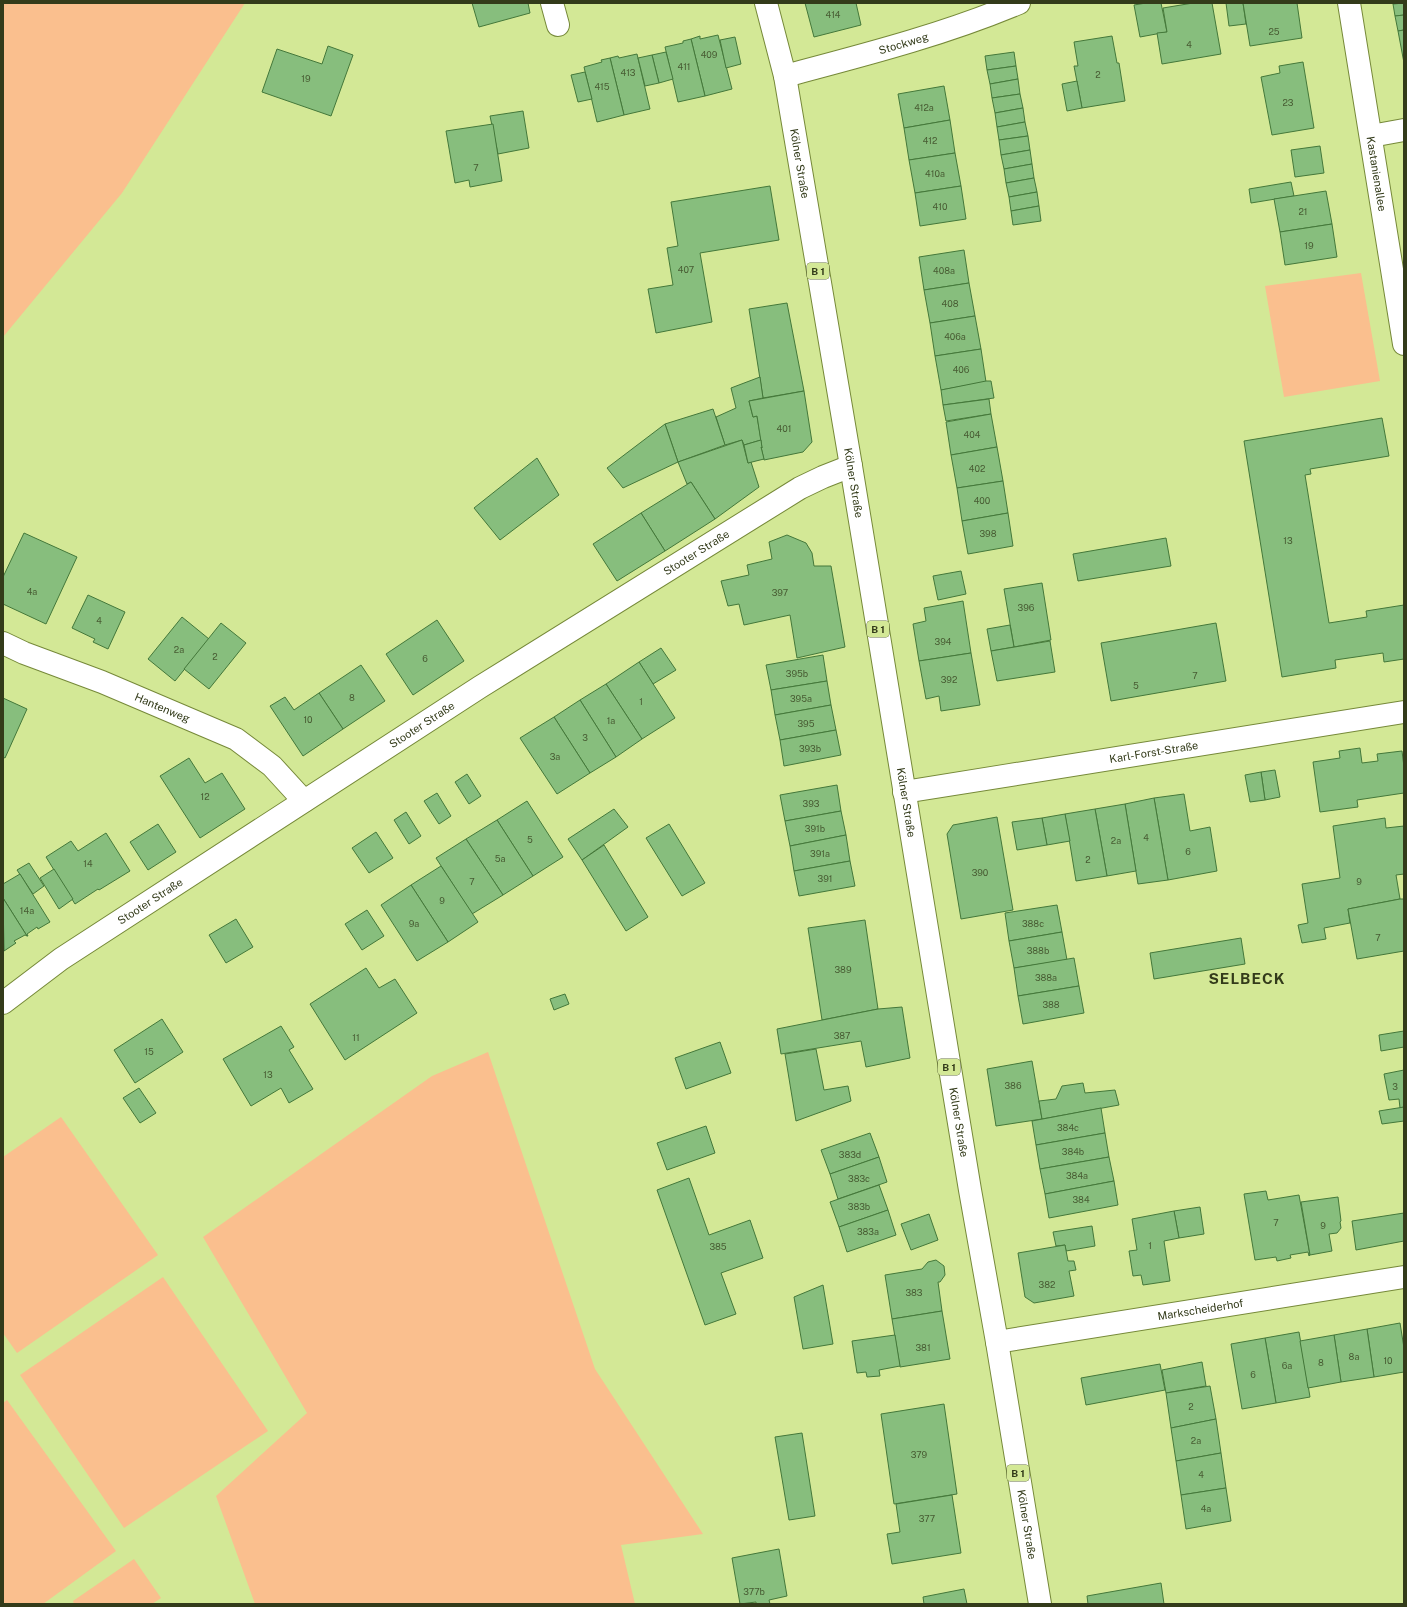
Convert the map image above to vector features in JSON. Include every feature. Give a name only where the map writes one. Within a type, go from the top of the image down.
[{"type":"street","points":[[552,3],[558,25]]},
{"type":"street","name":"Kölner Straße","points":[[766,3],[786,76],[1040,1604]]},
{"type":"street","name":"Stockweg","points":[[786,76],[896,46],[970,22],[1019,3]]},
{"type":"street","name":"Kastanienallee","points":[[1349,3],[1404,344]]},
{"type":"street","points":[[1370,136],[1404,130]]},
{"type":"street","name":"Stooter Straße","points":[[3,1003],[61,959],[480,687],[800,488],[851,466]]},
{"type":"street","name":"Hantenweg","points":[[3,643],[24,653],[102,682],[236,739],[272,766],[304,801]]},
{"type":"street","name":"Karl-Forst-Straße","points":[[904,792],[1404,712]]},
{"type":"street","name":"Markscheiderhof","points":[[997,1342],[1404,1277]]},
{"type":"shaded area","points":[[3,3],[245,3],[122,193],[3,337]]},
{"type":"shaded area","points":[[1361,273],[1380,381],[1284,397],[1265,286]]},
{"type":"shaded area","points":[[488,1052],[595,1369],[703,1534],[621,1545],[635,1604],[255,1604],[216,1496],[307,1413],[203,1237],[432,1076]]},
{"type":"shaded area","points":[[61,1117],[158,1255],[17,1353],[3,1333],[3,1157]]},
{"type":"shaded area","points":[[163,1277],[268,1431],[124,1528],[20,1375]]},
{"type":"shaded area","points":[[7,1400],[116,1551],[43,1604],[3,1604],[3,1403]]},
{"type":"shaded area","points":[[134,1559],[161,1598],[152,1604],[74,1604],[73,1601]]},
{"type":"building","points":[[472,3],[528,3],[530,13],[479,27]]},
{"type":"building","points":[[805,3],[856,3],[861,25],[814,37]]},
{"type":"building","points":[[1161,3],[1167,32],[1140,37],[1134,5]]},
{"type":"building","points":[[1193,3],[1212,3],[1221,54],[1162,64],[1157,33],[1167,32],[1163,8]]},
{"type":"building","points":[[1226,3],[1243,3],[1246,24],[1229,26]]},
{"type":"building","points":[[1243,3],[1297,3],[1302,38],[1250,46]]},
{"type":"building","points":[[1404,3],[1404,15],[1395,16],[1393,4]]},
{"type":"building","points":[[1404,15],[1404,30],[1398,31],[1395,16]]},
{"type":"building","points":[[1404,30],[1404,63],[1398,31]]},
{"type":"building","points":[[718,35],[732,89],[705,96],[691,39],[700,36],[700,39]]},
{"type":"building","points":[[1112,36],[1117,63],[1119,63],[1125,101],[1082,108],[1074,66],[1078,66],[1074,42]]},
{"type":"building","points":[[735,37],[741,64],[726,68],[720,40]]},
{"type":"building","points":[[691,39],[705,96],[678,102],[665,47],[683,43],[683,41]]},
{"type":"building","points":[[328,46],[353,55],[331,116],[262,92],[277,49],[322,64]]},
{"type":"building","points":[[666,52],[673,79],[659,83],[652,55]]},
{"type":"building","points":[[1014,52],[1016,66],[987,70],[985,56]]},
{"type":"building","points":[[637,54],[650,109],[624,115],[610,58],[618,56],[619,58]]},
{"type":"building","points":[[652,55],[659,83],[645,86],[638,58]]},
{"type":"building","points":[[610,58],[624,115],[597,122],[584,67]]},
{"type":"building","points":[[1303,62],[1314,128],[1272,135],[1261,77],[1280,73],[1279,66]]},
{"type":"building","points":[[1016,66],[1018,79],[990,84],[987,70]]},
{"type":"building","points":[[585,72],[592,99],[578,102],[571,75]]},
{"type":"building","points":[[1018,79],[1020,94],[992,98],[990,84]]},
{"type":"building","points":[[1077,81],[1082,108],[1067,111],[1062,84]]},
{"type":"building","points":[[944,86],[950,120],[904,128],[898,94]]},
{"type":"building","points":[[1020,94],[1023,108],[995,113],[992,98]]},
{"type":"building","points":[[1023,108],[1025,122],[997,127],[995,113]]},
{"type":"building","points":[[523,111],[529,148],[498,154],[490,116]]},
{"type":"building","points":[[950,120],[955,153],[909,160],[904,128]]},
{"type":"building","points":[[1025,122],[1028,136],[999,140],[997,127]]},
{"type":"building","points":[[493,124],[502,181],[470,187],[469,180],[455,183],[446,131]]},
{"type":"building","points":[[1028,136],[1030,150],[1001,155],[999,140]]},
{"type":"building","points":[[1320,146],[1324,173],[1295,177],[1291,150]]},
{"type":"building","points":[[1030,150],[1032,164],[1004,169],[1001,155]]},
{"type":"building","points":[[955,153],[961,186],[915,193],[909,160]]},
{"type":"building","points":[[1032,164],[1034,178],[1006,183],[1004,169]]},
{"type":"building","points":[[1034,178],[1037,192],[1009,197],[1006,183]]},
{"type":"building","points":[[1291,182],[1294,196],[1251,203],[1249,189]]},
{"type":"building","points":[[770,186],[779,240],[700,253],[712,322],[656,333],[648,289],[673,285],[667,248],[678,246],[671,202]]},
{"type":"building","points":[[961,186],[966,219],[920,226],[915,193]]},
{"type":"building","points":[[1326,191],[1332,224],[1280,232],[1274,199]]},
{"type":"building","points":[[1037,192],[1039,206],[1011,211],[1009,197]]},
{"type":"building","points":[[1039,206],[1041,221],[1013,225],[1011,211]]},
{"type":"building","points":[[1332,224],[1337,257],[1285,265],[1280,232]]},
{"type":"building","points":[[964,250],[969,283],[924,290],[919,257]]},
{"type":"building","points":[[969,283],[975,316],[930,323],[924,290]]},
{"type":"building","points":[[787,303],[804,391],[763,398],[749,309]]},
{"type":"building","points":[[975,316],[981,349],[935,356],[930,323]]},
{"type":"building","points":[[981,349],[986,382],[941,390],[935,356]]},
{"type":"building","points":[[760,377],[763,398],[749,401],[753,417],[757,416],[761,440],[744,445],[742,440],[725,445],[716,417],[736,408],[731,388]]},
{"type":"building","points":[[991,381],[994,398],[943,405],[941,390]]},
{"type":"building","points":[[804,391],[812,442],[803,452],[764,460],[757,416],[753,417],[749,401]]},
{"type":"building","points":[[989,399],[991,414],[946,421],[943,405]]},
{"type":"building","points":[[713,409],[725,445],[678,462],[665,424]]},
{"type":"building","points":[[991,414],[997,447],[951,455],[946,422]]},
{"type":"building","points":[[1382,418],[1389,456],[1310,469],[1311,474],[1305,475],[1329,623],[1367,617],[1366,611],[1404,605],[1404,659],[1384,662],[1383,653],[1335,660],[1336,668],[1282,677],[1244,441]]},
{"type":"building","points":[[665,424],[678,462],[623,488],[607,468]]},
{"type":"building","points":[[742,440],[748,463],[751,462],[759,487],[715,519],[691,482],[687,484],[678,462]]},
{"type":"building","points":[[761,440],[764,459],[748,463],[744,445]]},
{"type":"building","points":[[997,447],[1003,481],[957,488],[951,455]]},
{"type":"building","points":[[537,458],[559,495],[500,540],[474,508]]},
{"type":"building","points":[[1003,481],[1008,513],[962,521],[957,488]]},
{"type":"building","points":[[691,482],[715,519],[665,551],[641,513]]},
{"type":"building","points":[[641,513],[665,551],[617,581],[593,544]]},
{"type":"building","points":[[1008,513],[1013,546],[968,554],[962,521]]},
{"type":"building","points":[[24,533],[77,557],[46,624],[3,604],[3,577]]},
{"type":"building","points":[[787,535],[806,543],[812,553],[814,566],[831,566],[845,647],[797,658],[790,615],[744,625],[739,604],[728,606],[721,581],[749,575],[747,565],[772,559],[769,542]]},
{"type":"building","points":[[1166,538],[1171,566],[1078,581],[1073,554]]},
{"type":"building","points":[[961,571],[966,594],[938,600],[933,576]]},
{"type":"building","points":[[1042,583],[1051,640],[1014,647],[1004,589]]},
{"type":"building","points":[[88,595],[125,612],[108,649],[93,642],[95,639],[72,628]]},
{"type":"building","points":[[963,601],[971,653],[919,661],[913,624],[926,621],[924,608]]},
{"type":"building","points":[[182,617],[209,639],[175,681],[148,659]]},
{"type":"building","points":[[437,620],[464,661],[413,695],[386,654]]},
{"type":"building","points":[[221,623],[246,643],[209,689],[184,669]]},
{"type":"building","points":[[1216,623],[1226,681],[1111,701],[1101,643]]},
{"type":"building","points":[[1010,625],[1014,647],[991,651],[987,629]]},
{"type":"building","points":[[1050,641],[1055,672],[997,681],[991,651]]},
{"type":"building","points":[[661,648],[676,670],[653,684],[639,662]]},
{"type":"building","points":[[971,653],[980,705],[941,711],[939,696],[926,699],[919,661]]},
{"type":"building","points":[[823,655],[827,681],[771,690],[766,665]]},
{"type":"building","points":[[639,662],[675,718],[642,739],[606,684]]},
{"type":"building","points":[[361,665],[385,701],[343,729],[319,693]]},
{"type":"building","points":[[827,681],[831,705],[775,715],[771,690]]},
{"type":"building","points":[[606,684],[642,739],[616,757],[580,700]]},
{"type":"building","points":[[319,693],[343,729],[303,756],[270,706],[285,697],[294,710]]},
{"type":"building","points":[[3,698],[27,709],[5,758],[3,757]]},
{"type":"building","points":[[580,700],[616,757],[590,773],[554,717]]},
{"type":"building","points":[[831,705],[836,730],[780,740],[775,715]]},
{"type":"building","points":[[554,717],[590,773],[557,794],[520,738]]},
{"type":"building","points":[[836,730],[841,755],[784,766],[780,740]]},
{"type":"building","points":[[1360,748],[1362,763],[1378,761],[1377,754],[1402,751],[1404,767],[1404,793],[1357,800],[1358,807],[1320,812],[1313,762],[1340,758],[1339,751]]},
{"type":"building","points":[[189,758],[205,783],[222,773],[245,809],[200,838],[160,776]]},
{"type":"building","points":[[1275,770],[1280,797],[1265,800],[1261,772]]},
{"type":"building","points":[[1261,772],[1265,800],[1250,802],[1245,775]]},
{"type":"building","points":[[467,774],[481,796],[469,804],[455,782]]},
{"type":"building","points":[[837,785],[841,811],[785,821],[780,795]]},
{"type":"building","points":[[437,793],[451,816],[439,824],[424,801]]},
{"type":"building","points":[[1184,794],[1190,831],[1210,827],[1217,871],[1168,880],[1154,798]]},
{"type":"building","points":[[1154,798],[1168,880],[1138,884],[1125,804]]},
{"type":"building","points":[[527,801],[563,857],[533,876],[497,820]]},
{"type":"building","points":[[1125,804],[1136,871],[1107,876],[1095,809]]},
{"type":"building","points":[[614,809],[628,827],[582,860],[568,839]]},
{"type":"building","points":[[1095,809],[1107,876],[1076,881],[1065,814]]},
{"type":"building","points":[[841,811],[846,835],[790,846],[785,821]]},
{"type":"building","points":[[406,812],[421,836],[409,844],[394,820]]},
{"type":"building","points":[[1065,814],[1070,841],[1047,845],[1042,818]]},
{"type":"building","points":[[997,817],[1013,910],[961,919],[947,834],[953,825]]},
{"type":"building","points":[[1042,818],[1047,845],[1017,850],[1012,822]]},
{"type":"building","points":[[1385,818],[1386,828],[1404,826],[1404,874],[1396,875],[1400,899],[1348,909],[1350,923],[1324,928],[1326,939],[1302,943],[1298,925],[1308,923],[1302,884],[1340,878],[1333,826]]},
{"type":"building","points":[[497,820],[533,876],[503,895],[466,839]]},
{"type":"building","points":[[158,824],[176,852],[148,870],[130,842]]},
{"type":"building","points":[[669,824],[705,883],[682,896],[646,838]]},
{"type":"building","points":[[376,832],[393,858],[369,873],[352,848]]},
{"type":"building","points":[[106,833],[130,871],[75,904],[46,857],[71,841],[78,851]]},
{"type":"building","points":[[846,835],[850,861],[794,871],[790,846]]},
{"type":"building","points":[[466,839],[503,895],[472,914],[436,858]]},
{"type":"building","points":[[604,845],[648,917],[626,931],[582,860]]},
{"type":"building","points":[[850,861],[855,886],[799,896],[794,871]]},
{"type":"building","points":[[29,863],[44,886],[33,894],[17,870]]},
{"type":"building","points":[[441,866],[478,922],[448,942],[411,885]]},
{"type":"building","points":[[54,869],[73,899],[59,909],[40,878]]},
{"type":"building","points":[[20,874],[50,922],[38,929],[37,927],[27,934],[28,936],[3,898],[3,884]]},
{"type":"building","points":[[411,885],[448,942],[417,961],[381,905]]},
{"type":"building","points":[[3,898],[27,936],[25,935],[14,941],[16,943],[4,951]]},
{"type":"building","points":[[1404,899],[1404,951],[1357,959],[1348,909]]},
{"type":"building","points":[[1057,905],[1062,932],[1009,941],[1005,913]]},
{"type":"building","points":[[367,910],[384,936],[362,950],[345,924]]},
{"type":"building","points":[[236,919],[253,947],[226,963],[209,935]]},
{"type":"building","points":[[865,920],[878,1009],[822,1020],[808,928]]},
{"type":"building","points":[[1062,932],[1067,960],[1014,968],[1009,941]]},
{"type":"building","points":[[1241,938],[1245,964],[1154,979],[1150,953]]},
{"type":"building","points":[[1074,958],[1079,986],[1018,996],[1014,968]]},
{"type":"building","points":[[366,968],[379,988],[395,979],[417,1013],[345,1060],[310,1004]]},
{"type":"building","points":[[1079,986],[1084,1013],[1023,1024],[1018,996]]},
{"type":"building","points":[[565,994],[569,1004],[554,1010],[550,999]]},
{"type":"building","points":[[902,1007],[910,1058],[866,1067],[861,1041],[781,1054],[777,1029],[878,1009]]},
{"type":"building","points":[[162,1019],[183,1052],[135,1083],[114,1050]]},
{"type":"building","points":[[281,1026],[294,1047],[289,1050],[313,1089],[289,1103],[281,1088],[251,1106],[223,1059]]},
{"type":"building","points":[[1404,1031],[1404,1047],[1381,1051],[1379,1035]]},
{"type":"building","points":[[720,1042],[731,1073],[686,1089],[675,1058]]},
{"type":"building","points":[[816,1049],[824,1090],[848,1086],[851,1101],[796,1121],[785,1054]]},
{"type":"building","points":[[1032,1061],[1042,1119],[996,1126],[987,1069]]},
{"type":"building","points":[[1404,1070],[1404,1107],[1400,1108],[1399,1099],[1389,1100],[1384,1074]]},
{"type":"building","points":[[1083,1083],[1085,1093],[1115,1090],[1119,1105],[1042,1119],[1039,1101],[1056,1099],[1062,1086]]},
{"type":"building","points":[[139,1088],[156,1113],[140,1123],[123,1098]]},
{"type":"building","points":[[1404,1107],[1404,1121],[1382,1124],[1379,1111]]},
{"type":"building","points":[[1101,1108],[1105,1133],[1036,1145],[1032,1121]]},
{"type":"building","points":[[706,1126],[715,1153],[667,1170],[657,1143]]},
{"type":"building","points":[[870,1133],[879,1157],[830,1174],[821,1150]]},
{"type":"building","points":[[1105,1133],[1109,1157],[1040,1169],[1036,1145]]},
{"type":"building","points":[[879,1157],[887,1182],[838,1199],[830,1174]]},
{"type":"building","points":[[1109,1157],[1114,1181],[1045,1194],[1040,1169]]},
{"type":"building","points":[[689,1178],[709,1235],[750,1220],[763,1258],[721,1273],[736,1314],[705,1325],[657,1190]]},
{"type":"building","points":[[1114,1181],[1118,1205],[1049,1218],[1045,1194]]},
{"type":"building","points":[[879,1185],[888,1210],[839,1227],[830,1202]]},
{"type":"building","points":[[1266,1191],[1268,1200],[1299,1195],[1309,1256],[1308,1252],[1290,1255],[1291,1258],[1277,1261],[1276,1257],[1255,1260],[1244,1194]]},
{"type":"building","points":[[1338,1197],[1341,1228],[1337,1233],[1329,1234],[1332,1251],[1310,1255],[1301,1202]]},
{"type":"building","points":[[1200,1207],[1204,1234],[1179,1238],[1174,1211]]},
{"type":"building","points":[[888,1210],[896,1235],[847,1252],[839,1227]]},
{"type":"building","points":[[1174,1211],[1179,1238],[1164,1241],[1170,1281],[1143,1285],[1141,1275],[1133,1276],[1129,1251],[1137,1250],[1132,1219]]},
{"type":"building","points":[[1404,1213],[1404,1241],[1356,1250],[1352,1221]]},
{"type":"building","points":[[929,1214],[938,1240],[911,1250],[901,1224]]},
{"type":"building","points":[[1092,1226],[1095,1246],[1066,1251],[1065,1245],[1056,1246],[1053,1232]]},
{"type":"building","points":[[1065,1245],[1068,1261],[1074,1261],[1076,1270],[1069,1271],[1074,1296],[1034,1303],[1025,1297],[1018,1253]]},
{"type":"building","points":[[936,1260],[944,1266],[945,1275],[940,1282],[938,1282],[942,1311],[892,1319],[885,1275],[922,1269],[928,1262]]},
{"type":"building","points":[[823,1285],[833,1344],[803,1349],[794,1297]]},
{"type":"building","points":[[942,1311],[950,1359],[900,1367],[892,1319]]},
{"type":"building","points":[[1400,1323],[1404,1348],[1404,1372],[1374,1377],[1367,1329]]},
{"type":"building","points":[[1367,1329],[1374,1377],[1341,1382],[1334,1335]]},
{"type":"building","points":[[1299,1332],[1310,1397],[1276,1403],[1265,1338]]},
{"type":"building","points":[[895,1335],[900,1366],[879,1370],[880,1376],[867,1377],[866,1372],[857,1373],[852,1341]]},
{"type":"building","points":[[1334,1335],[1341,1382],[1308,1388],[1300,1341]]},
{"type":"building","points":[[1265,1338],[1276,1403],[1242,1409],[1231,1344]]},
{"type":"building","points":[[1202,1362],[1206,1386],[1166,1393],[1162,1370]]},
{"type":"building","points":[[1160,1364],[1165,1390],[1086,1405],[1081,1378]]},
{"type":"building","points":[[1210,1386],[1216,1419],[1171,1428],[1166,1393]]},
{"type":"building","points":[[944,1404],[957,1494],[894,1504],[881,1414]]},
{"type":"building","points":[[1216,1419],[1221,1453],[1176,1461],[1171,1428]]},
{"type":"building","points":[[802,1433],[815,1516],[789,1520],[775,1437]]},
{"type":"building","points":[[1221,1453],[1226,1488],[1181,1495],[1176,1461]]},
{"type":"building","points":[[1226,1488],[1231,1521],[1186,1529],[1181,1495]]},
{"type":"building","points":[[952,1495],[961,1553],[892,1564],[887,1534],[900,1532],[896,1504]]},
{"type":"building","points":[[779,1549],[787,1596],[769,1600],[770,1604],[756,1604],[756,1602],[740,1604],[732,1558]]},
{"type":"building","points":[[1161,1583],[1164,1604],[1088,1604],[1087,1596]]},
{"type":"building","points":[[964,1589],[967,1604],[924,1604],[923,1597]]},
{"type":"district","name":"SELBECK","points":[[1247,978]]}]
